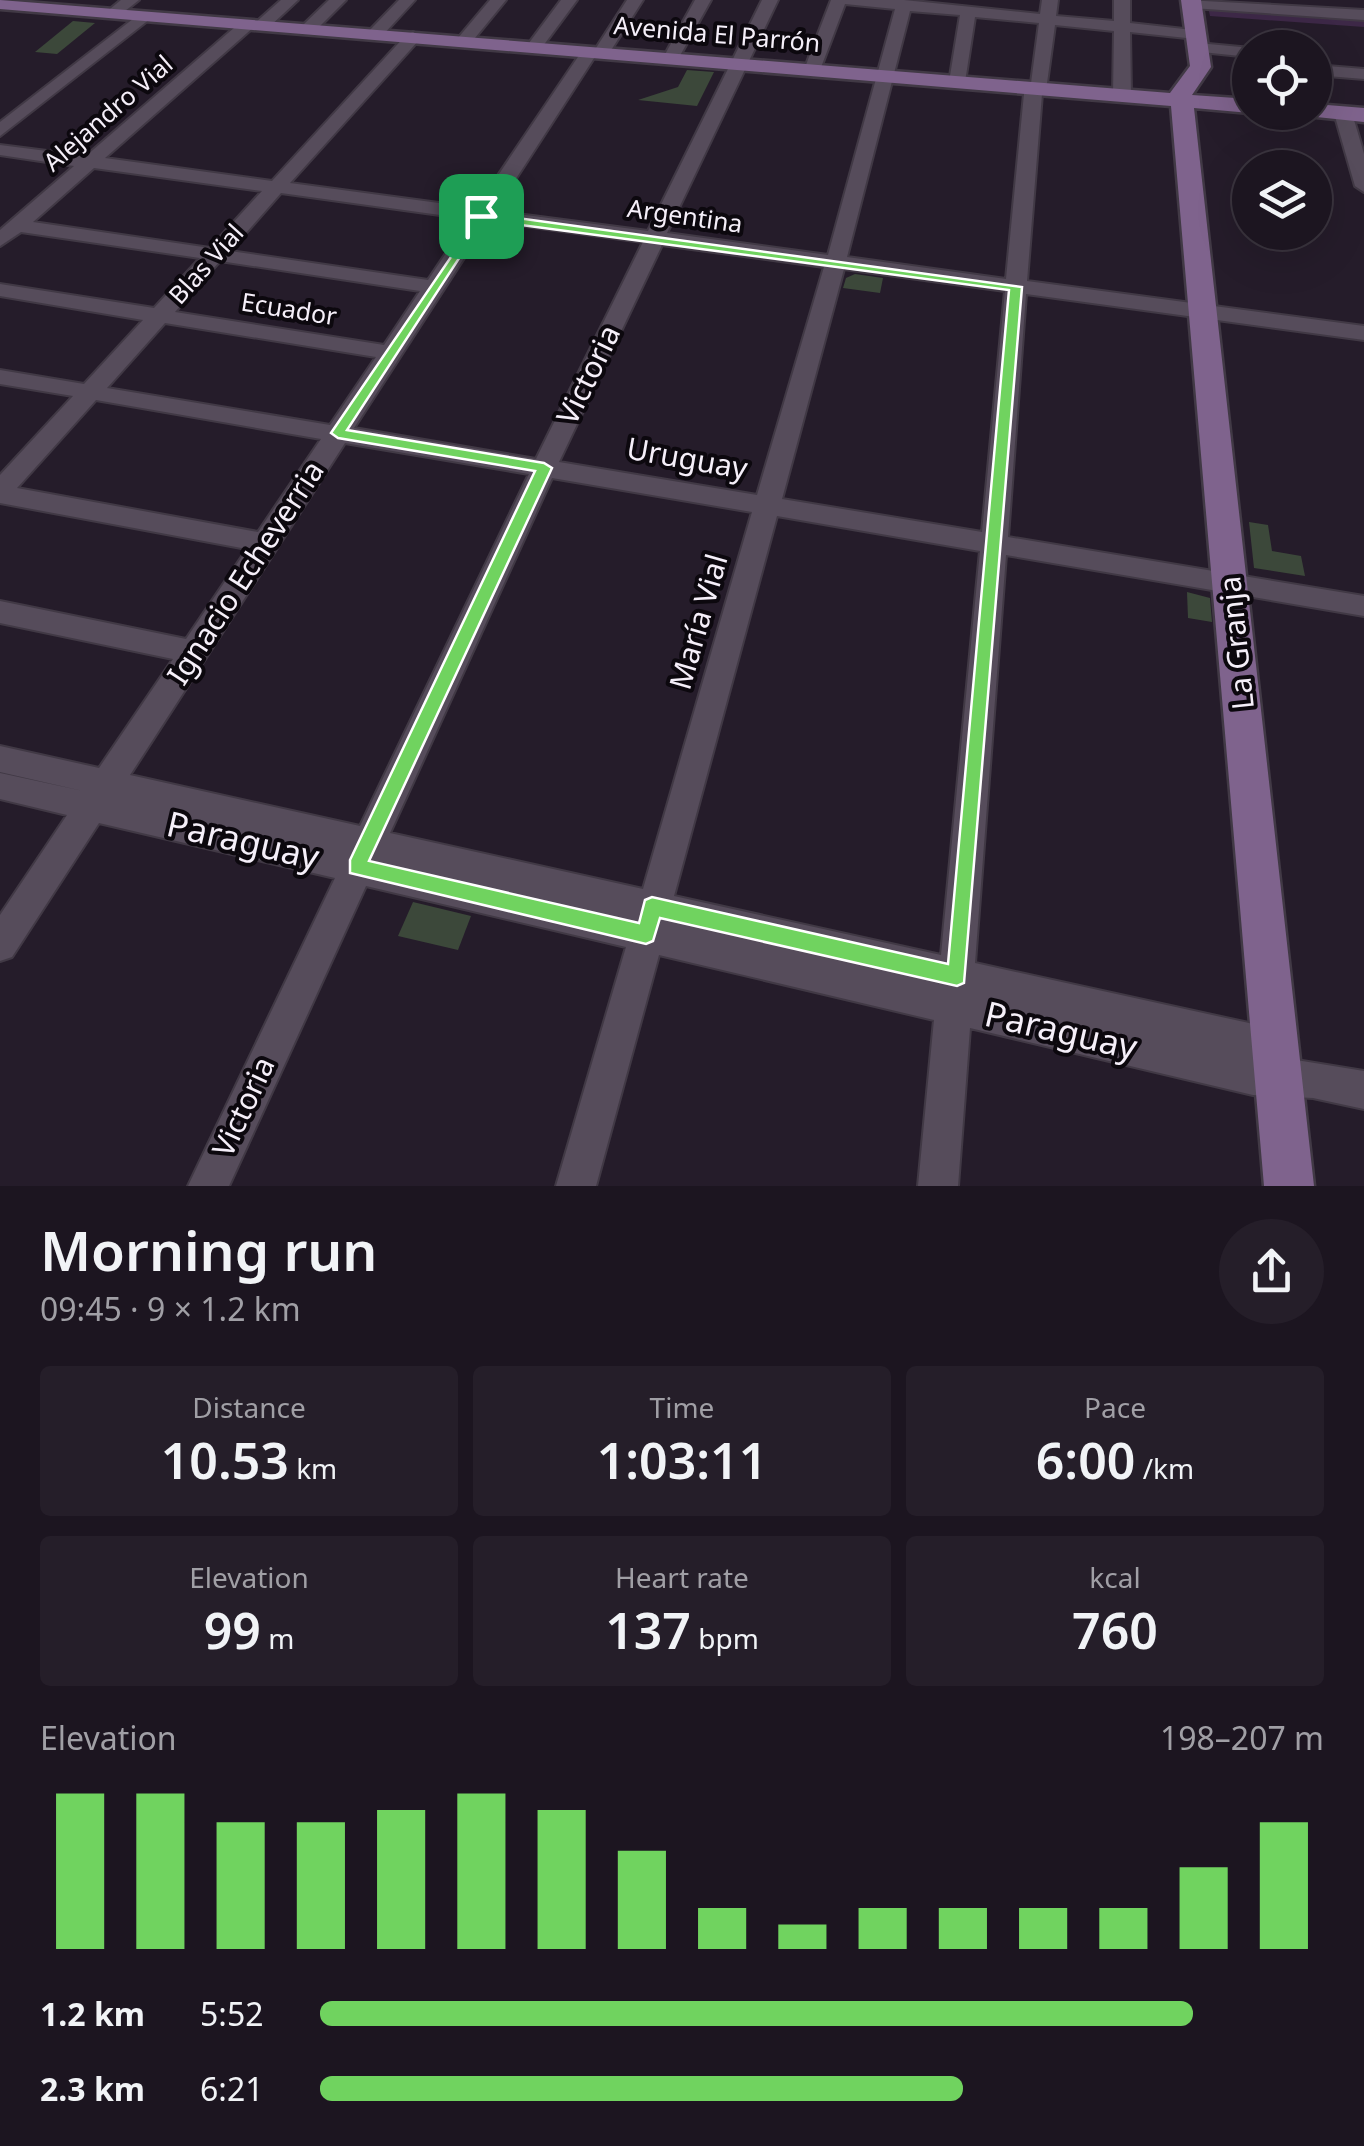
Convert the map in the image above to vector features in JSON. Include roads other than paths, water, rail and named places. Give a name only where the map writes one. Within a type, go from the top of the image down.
[{"type":"main road","name":"Avenida El Parrón","points":[[0,3],[123,6],[147,15],[1232,104]]},
{"type":"main road","points":[[1182,100],[1182,86],[1200,70],[1194,20]]},
{"type":"main road","name":"La Granja","points":[[1182,100],[1289,1186]]},
{"type":"street","name":"Alejandro Vial","points":[[8,232],[255,24],[290,0]]},
{"type":"street","points":[[309,28],[338,0]]},
{"type":"street","points":[[375,34],[407,0]]},
{"type":"street","points":[[464,41],[498,0]]},
{"type":"street","points":[[534,47],[570,0]]},
{"type":"street","name":"Ignacio Echeverria","points":[[0,945],[481,216],[635,0]]},
{"type":"street","points":[[671,58],[703,0]]},
{"type":"street","name":"Victoria","points":[[208,1186],[544,468],[770,0]]},
{"type":"street","points":[[812,70],[838,0]]},
{"type":"street","points":[[849,0],[1122,26],[1361,15]]},
{"type":"street","points":[[938,1186],[1016,287],[1036,88],[1050,0]]},
{"type":"street","points":[[1122,0],[1122,95]]},
{"type":"street","name":"María Vial","points":[[576,1186],[836,264],[904,5]]},
{"type":"street","points":[[1194,20],[1285,5],[1361,15]]},
{"type":"street","points":[[957,82],[968,12]]},
{"type":"street","points":[[0,131],[147,15]]},
{"type":"street","points":[[1194,20],[1232,42]]},
{"type":"street","name":"Blas Vial","points":[[0,493],[412,37]]},
{"type":"street","points":[[1332,58],[1364,61]]},
{"type":"street","points":[[1332,71],[1364,74]]},
{"type":"street","points":[[0,112],[20,114]]},
{"type":"street","points":[[1353,114],[1364,186]]},
{"type":"street","name":"Argentina","points":[[0,150],[1364,333]]},
{"type":"street","points":[[8,232],[215,254],[434,287]]},
{"type":"street","name":"Ecuador","points":[[0,290],[391,353]]},
{"type":"street","name":"Uruguay","points":[[0,376],[1364,606]]},
{"type":"street","points":[[0,493],[266,544]]},
{"type":"street","points":[[0,612],[194,652]]},
{"type":"street","name":"Paraguay","points":[[0,759],[99,795],[956,991],[1253,1076],[1277,1063],[1312,1078],[1364,1090]]},
{"type":"street","name":"Paraguay","points":[[0,786],[99,795]]}]
